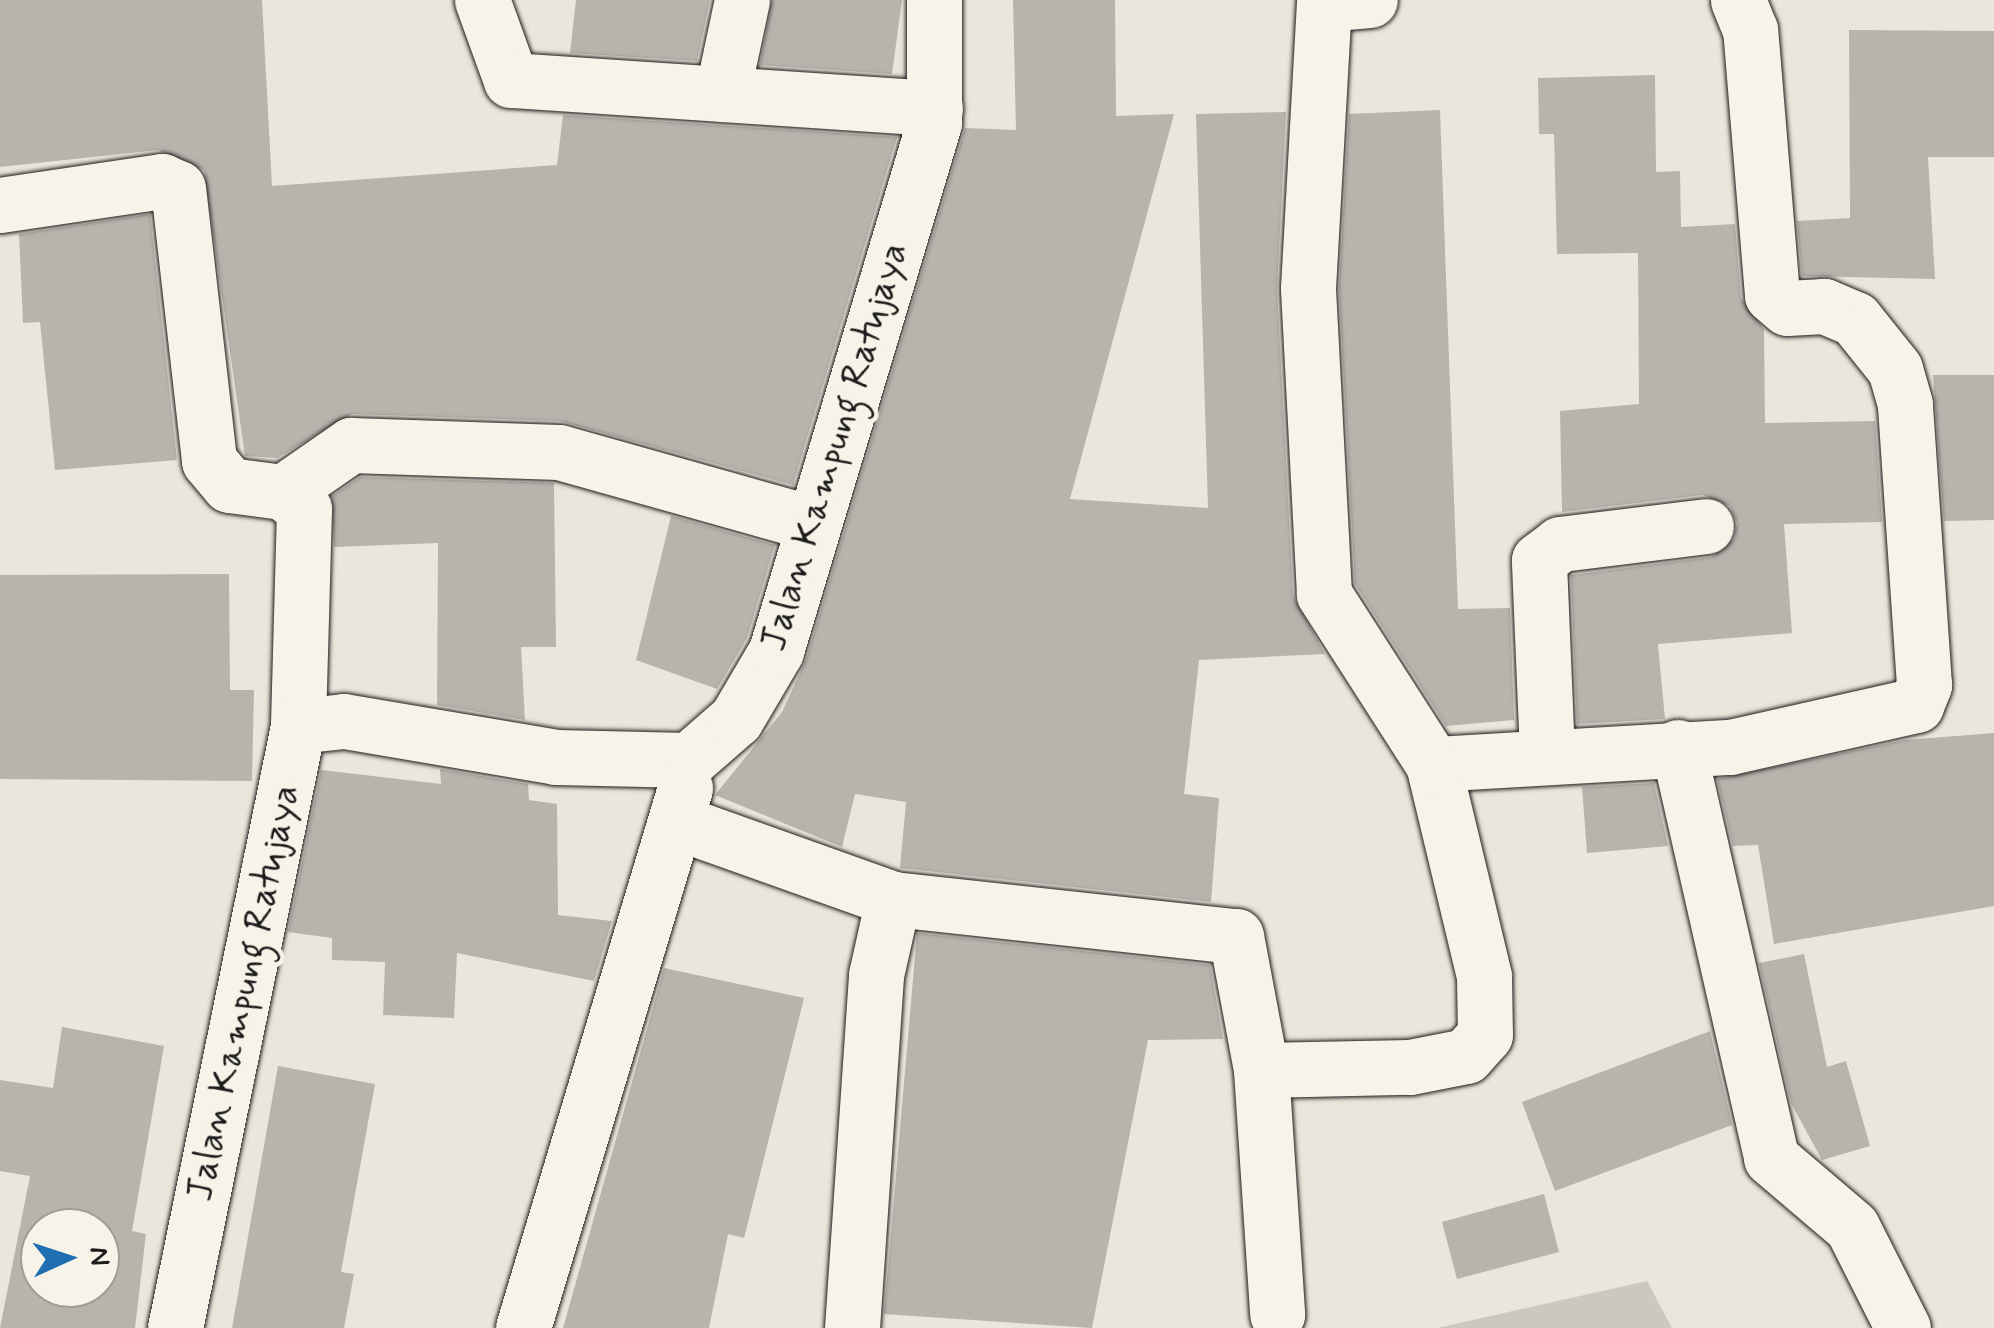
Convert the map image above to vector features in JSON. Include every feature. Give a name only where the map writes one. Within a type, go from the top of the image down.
[{"type":"street","points":[[482,0],[511,80],[935,108]]},
{"type":"street","points":[[722,94],[742,0]]},
{"type":"street","name":"Jalan Kampung Ratujaya","points":[[689,760],[736,719],[776,651],[935,108],[934,0]]},
{"type":"street","points":[[1433,764],[1547,754],[1730,747],[1906,714],[1924,684],[1905,404],[1894,370],[1854,319],[1824,306],[1787,308],[1772,295],[1750,30],[1738,0]]},
{"type":"street","points":[[1261,1070],[1410,1067],[1466,1056],[1484,1036],[1484,976],[1433,764],[1324,594],[1308,288],[1339,1]]},
{"type":"street","points":[[0,205],[170,183],[182,195],[210,462],[242,491],[283,492],[351,445],[559,452],[811,524]]},
{"type":"street","name":"Jalan Kampung Ratujaya","points":[[175,1328],[298,726],[304,509],[283,492]]},
{"type":"street","points":[[1547,754],[1540,560],[1560,544],[1706,526]]},
{"type":"street","points":[[298,726],[344,721],[556,758],[689,760],[680,823],[522,1328]]},
{"type":"street","points":[[1678,747],[1771,1158],[1852,1227],[1903,1328]]},
{"type":"street","points":[[680,823],[893,900],[1236,936],[1261,1070],[1277,1314]]},
{"type":"street","points":[[852,1328],[876,975],[893,900]]},
{"type":"shaded area","points":[[1647,1281],[1672,1328],[1437,1328]]},
{"type":"building","points":[[0,0],[262,0],[272,186],[557,165],[563,115],[897,137],[793,485],[560,421],[352,414],[277,458],[245,456],[204,170],[158,150],[0,167]]},
{"type":"building","points":[[576,0],[710,0],[697,61],[570,53]]},
{"type":"building","points":[[772,0],[902,0],[892,74],[760,65]]},
{"type":"building","points":[[1013,0],[1115,0],[1116,116],[1174,114],[1070,499],[1208,508],[1196,114],[1286,112],[1277,290],[1293,596],[1325,654],[1199,660],[1184,794],[1219,798],[1211,902],[900,868],[906,802],[855,794],[842,847],[715,795],[782,712],[806,660],[965,128],[1016,130]]},
{"type":"building","points":[[1849,30],[1994,31],[1994,157],[1928,157],[1935,279],[1802,276],[1797,221],[1850,218]]},
{"type":"building","points":[[1655,75],[1656,172],[1680,171],[1681,227],[1735,224],[1741,298],[1764,329],[1765,423],[1875,421],[1882,522],[1784,524],[1792,633],[1658,644],[1665,719],[1577,724],[1571,575],[1711,557],[1734,539],[1737,523],[1730,506],[1703,495],[1562,512],[1560,411],[1639,404],[1638,253],[1557,254],[1554,134],[1539,134],[1538,78]]},
{"type":"building","points":[[1440,110],[1458,609],[1510,608],[1514,720],[1446,726],[1355,584],[1339,288],[1349,114]]},
{"type":"building","points":[[150,214],[177,460],[55,470],[40,322],[23,323],[19,234]]},
{"type":"building","points":[[1933,375],[1994,375],[1994,520],[1944,521]]},
{"type":"building","points":[[360,477],[554,483],[556,647],[521,647],[525,720],[437,705],[438,543],[334,547],[332,496]]},
{"type":"building","points":[[671,516],[775,545],[747,638],[717,689],[636,660]]},
{"type":"building","points":[[229,574],[230,690],[254,690],[252,781],[0,779],[0,575]]},
{"type":"building","points":[[1994,733],[1994,906],[1774,944],[1758,845],[1733,846],[1717,779],[1905,740]]},
{"type":"building","points":[[440,769],[528,784],[529,800],[557,804],[558,915],[612,921],[594,981],[457,953],[454,1018],[383,1015],[385,962],[332,960],[332,938],[288,932],[321,770],[441,784]]},
{"type":"building","points":[[1654,783],[1668,846],[1587,853],[1582,787]]},
{"type":"building","points":[[917,933],[1210,965],[1223,1039],[1148,1040],[1092,1328],[884,1314]]},
{"type":"building","points":[[1804,954],[1827,1067],[1846,1061],[1870,1146],[1822,1160],[1791,1103],[1759,963]]},
{"type":"building","points":[[664,968],[804,998],[744,1238],[728,1234],[709,1328],[563,1328]]},
{"type":"building","points":[[62,1027],[164,1046],[132,1231],[146,1234],[135,1328],[0,1328],[20,1227],[20,1308],[120,1308],[120,1208],[24,1208],[30,1176],[0,1171],[0,1080],[53,1088]]},
{"type":"building","points":[[1710,1031],[1732,1125],[1555,1191],[1522,1102]]},
{"type":"building","points":[[278,1066],[375,1084],[341,1272],[354,1274],[344,1328],[232,1328]]},
{"type":"building","points":[[1544,1194],[1559,1252],[1457,1279],[1442,1222]]}]
